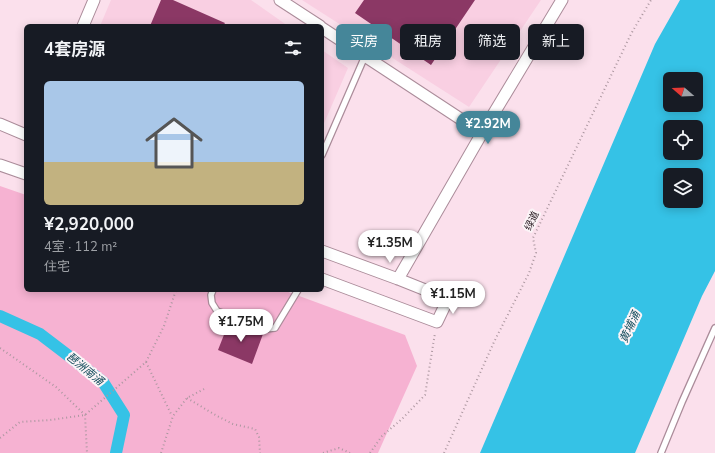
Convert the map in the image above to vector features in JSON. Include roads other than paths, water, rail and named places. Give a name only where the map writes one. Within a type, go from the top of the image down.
[{"type":"street","points":[[84,24],[94,0]]},
{"type":"street","points":[[280,0],[316,24]]},
{"type":"street","points":[[398,279],[482,133],[562,0]]},
{"type":"street","points":[[324,29],[336,37]]},
{"type":"street","points":[[371,60],[482,133]]},
{"type":"street","points":[[0,124],[24,134]]},
{"type":"street","points":[[0,165],[24,173]]},
{"type":"street","points":[[324,252],[448,299],[437,322],[324,280]]},
{"type":"lane","points":[[324,150],[363,60]]},
{"type":"lane","points":[[212,292],[212,304],[217,311],[266,329],[275,328],[297,292]]},
{"type":"lane","points":[[661,453],[715,328]]},
{"type":"water","name":"黄埔涌","points":[[680,0],[715,0],[715,271],[702,296],[635,453],[480,453],[655,44]]},
{"type":"waterway","name":"琶洲南涌","points":[[0,316],[40,334],[103,382],[124,415],[116,453]]}]
